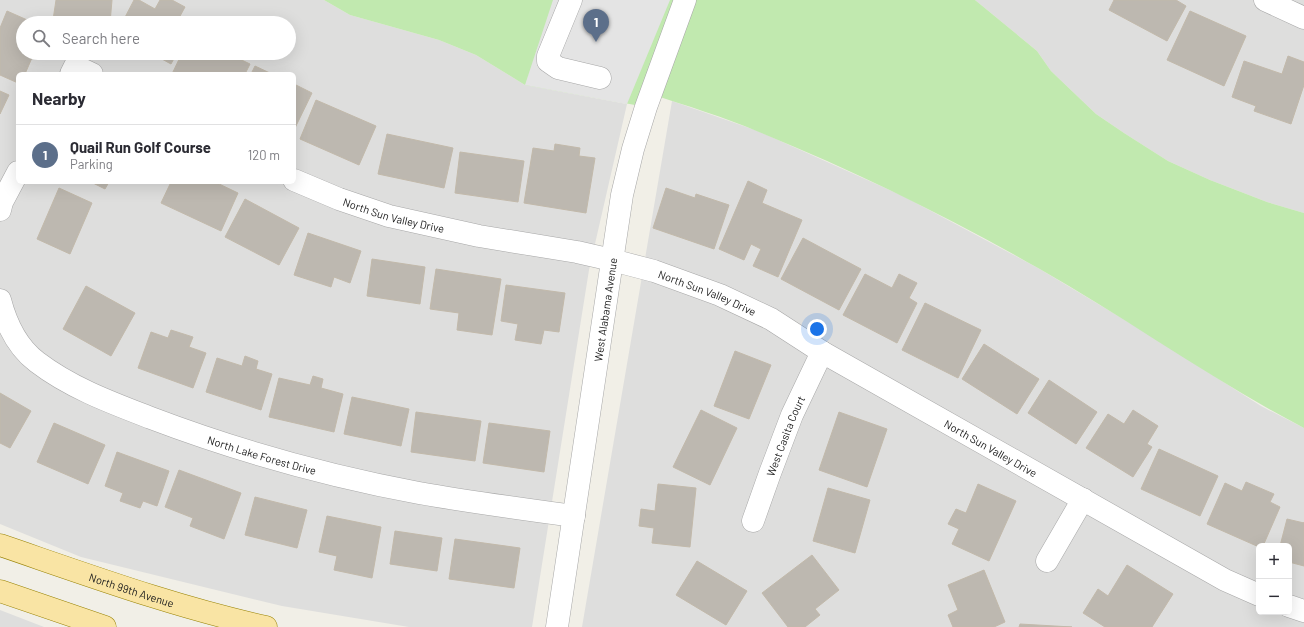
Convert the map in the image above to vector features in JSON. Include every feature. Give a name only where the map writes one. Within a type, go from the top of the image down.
[{"type":"main road","name":"North 99th Avenue","points":[[0,545],[92,577],[168,601],[266,627]]},
{"type":"main road","points":[[0,591],[106,627]]},
{"type":"street","points":[[571,0],[548,56],[548,61],[558,68],[600,78]]},
{"type":"street","name":"West Alabama Avenue","points":[[557,627],[622,195],[633,149],[650,94],[685,0]]},
{"type":"street","points":[[1277,3],[1304,18]]},
{"type":"street","points":[[0,210],[2,202],[16,176]]},
{"type":"street","name":"North Sun Valley Drive","points":[[296,181],[339,199],[389,216],[479,236],[577,252],[612,260],[654,271],[720,294],[771,319],[822,352],[1225,580],[1256,594]]},
{"type":"street","name":"North Lake Forest Drive","points":[[0,300],[3,311],[15,338],[36,361],[65,380],[100,398],[175,426],[286,463],[465,501],[574,516]]},
{"type":"street","name":"West Casita Court","points":[[753,521],[792,415],[822,352]]},
{"type":"street","points":[[1047,561],[1083,499]]},
{"type":"street","points":[[1292,607],[1304,611]]},
{"type":"shaded area","points":[[0,0],[324,0],[350,15],[439,40],[476,55],[525,85],[627,104],[589,270],[532,627],[409,627],[282,606],[81,557],[0,524]]},
{"type":"shaded area","points":[[553,0],[670,0],[627,104],[525,85]]},
{"type":"shaded area","points":[[975,0],[1304,0],[1304,213],[1267,202],[1210,180],[1168,161],[1124,133],[1096,114],[1051,71],[1037,51]]},
{"type":"shaded area","points":[[672,101],[758,131],[903,196],[1038,268],[1150,335],[1261,406],[1304,428],[1304,627],[582,627]]},
{"type":"shaded area","points":[[0,610],[44,627],[0,627]]},
{"type":"green space","points":[[324,0],[975,0],[1037,51],[1051,71],[1096,114],[1124,133],[1168,161],[1210,180],[1267,202],[1304,213],[1304,428],[1236,390],[1105,308],[1004,249],[901,196],[795,147],[732,121],[651,94],[646,107],[525,85],[476,55],[439,40],[350,15]]},
{"type":"building","points":[[56,0],[112,0],[111,16],[54,16]]},
{"type":"building","points":[[134,0],[139,0],[155,9],[160,0],[172,0],[185,7],[180,16],[126,16]]},
{"type":"building","points":[[1114,0],[1176,0],[1186,6],[1167,41],[1109,10]]},
{"type":"building","points":[[7,11],[18,16],[16,16],[16,60],[31,60],[26,72],[16,72],[16,82],[0,75],[0,28]]},
{"type":"building","points":[[1190,11],[1246,36],[1224,86],[1167,60]]},
{"type":"building","points":[[1288,56],[1304,62],[1304,85],[1291,124],[1254,111],[1256,106],[1232,97],[1244,61],[1282,74]]},
{"type":"building","points":[[164,60],[173,60],[171,64]]},
{"type":"building","points":[[179,60],[242,60],[250,64],[246,72],[173,72]]},
{"type":"building","points":[[255,66],[268,72],[252,72]]},
{"type":"building","points":[[296,85],[312,93],[296,126]]},
{"type":"building","points":[[0,91],[9,95],[0,114]]},
{"type":"building","points":[[316,100],[376,126],[359,165],[300,139]]},
{"type":"building","points":[[387,134],[453,148],[444,188],[378,174]]},
{"type":"building","points":[[555,144],[580,148],[579,156],[595,158],[586,213],[524,203],[533,148],[554,151]]},
{"type":"building","points":[[460,152],[524,161],[518,202],[455,193]]},
{"type":"building","points":[[748,181],[767,190],[762,203],[802,220],[778,277],[753,266],[761,249],[751,244],[744,260],[719,249]]},
{"type":"building","points":[[95,184],[108,184],[105,189]]},
{"type":"building","points":[[170,184],[219,184],[238,193],[221,231],[161,203]]},
{"type":"building","points":[[59,188],[92,203],[70,254],[37,239]]},
{"type":"building","points":[[666,188],[695,198],[696,194],[729,205],[714,249],[653,228]]},
{"type":"building","points":[[245,199],[299,228],[279,265],[225,237]]},
{"type":"building","points":[[308,233],[361,251],[350,283],[334,277],[331,287],[294,275]]},
{"type":"building","points":[[803,238],[861,269],[839,310],[781,279]]},
{"type":"building","points":[[372,259],[425,267],[420,304],[367,296]]},
{"type":"building","points":[[436,269],[501,279],[492,335],[457,330],[459,313],[430,309]]},
{"type":"building","points":[[865,274],[892,288],[899,274],[917,283],[909,298],[917,303],[897,343],[843,315]]},
{"type":"building","points":[[506,285],[565,293],[559,332],[544,330],[541,344],[515,340],[518,324],[501,321]]},
{"type":"building","points":[[86,286],[135,313],[111,356],[63,329]]},
{"type":"building","points":[[925,303],[981,330],[958,378],[902,350]]},
{"type":"building","points":[[171,330],[193,337],[189,347],[206,353],[193,388],[138,368],[151,332],[168,338]]},
{"type":"building","points":[[984,344],[1039,379],[1017,414],[962,379]]},
{"type":"building","points":[[735,351],[771,365],[749,419],[714,406]]},
{"type":"building","points":[[245,356],[258,361],[256,369],[272,374],[261,410],[206,392],[217,358],[242,366]]},
{"type":"building","points":[[313,376],[323,379],[321,388],[343,394],[334,432],[269,417],[279,378],[310,385]]},
{"type":"building","points":[[1049,380],[1097,412],[1076,444],[1028,413]]},
{"type":"building","points":[[0,393],[31,411],[10,448],[0,443]]},
{"type":"building","points":[[352,397],[409,409],[401,446],[344,434]]},
{"type":"building","points":[[701,410],[737,428],[710,485],[673,467]]},
{"type":"building","points":[[1133,410],[1158,426],[1147,444],[1152,447],[1133,477],[1086,448],[1108,414],[1124,424]]},
{"type":"building","points":[[416,412],[481,421],[475,461],[411,452]]},
{"type":"building","points":[[839,412],[887,429],[867,487],[819,470]]},
{"type":"building","points":[[54,423],[105,445],[88,484],[37,462]]},
{"type":"building","points":[[489,423],[550,431],[544,472],[483,463]]},
{"type":"building","points":[[1159,449],[1218,476],[1200,516],[1141,489]]},
{"type":"building","points":[[117,452],[169,471],[157,506],[143,501],[140,508],[120,501],[123,493],[105,486]]},
{"type":"building","points":[[179,470],[241,493],[224,539],[190,526],[193,518],[165,507]]},
{"type":"building","points":[[1246,482],[1274,494],[1270,502],[1280,507],[1264,543],[1256,543],[1256,546],[1207,524],[1225,483],[1242,491]]},
{"type":"building","points":[[658,484],[696,488],[690,547],[652,543],[654,528],[639,526],[641,509],[655,511]]},
{"type":"building","points":[[978,484],[1016,501],[989,561],[952,544],[959,529],[948,524],[956,509],[966,513]]},
{"type":"building","points":[[828,488],[870,500],[855,553],[813,541]]},
{"type":"building","points":[[255,497],[307,510],[297,548],[245,535]]},
{"type":"building","points":[[327,516],[381,527],[372,578],[334,570],[337,556],[319,552]]},
{"type":"building","points":[[1287,519],[1304,523],[1304,566],[1292,563],[1292,543],[1281,543]]},
{"type":"building","points":[[395,531],[442,538],[437,571],[390,564]]},
{"type":"building","points":[[455,539],[520,548],[514,588],[449,579]]},
{"type":"building","points":[[812,555],[839,590],[815,609],[820,615],[805,627],[788,627],[762,593]]},
{"type":"building","points":[[697,561],[747,591],[726,625],[676,595]]},
{"type":"building","points":[[1127,565],[1173,594],[1152,627],[1105,627],[1083,613],[1098,589],[1108,596]]},
{"type":"building","points":[[984,570],[1005,622],[994,627],[953,627],[948,615],[958,610],[948,585]]},
{"type":"building","points":[[1020,624],[1072,627],[1019,627]]},
{"type":"place","name":"Quail Run Golf Course","points":[[596,42]]}]
